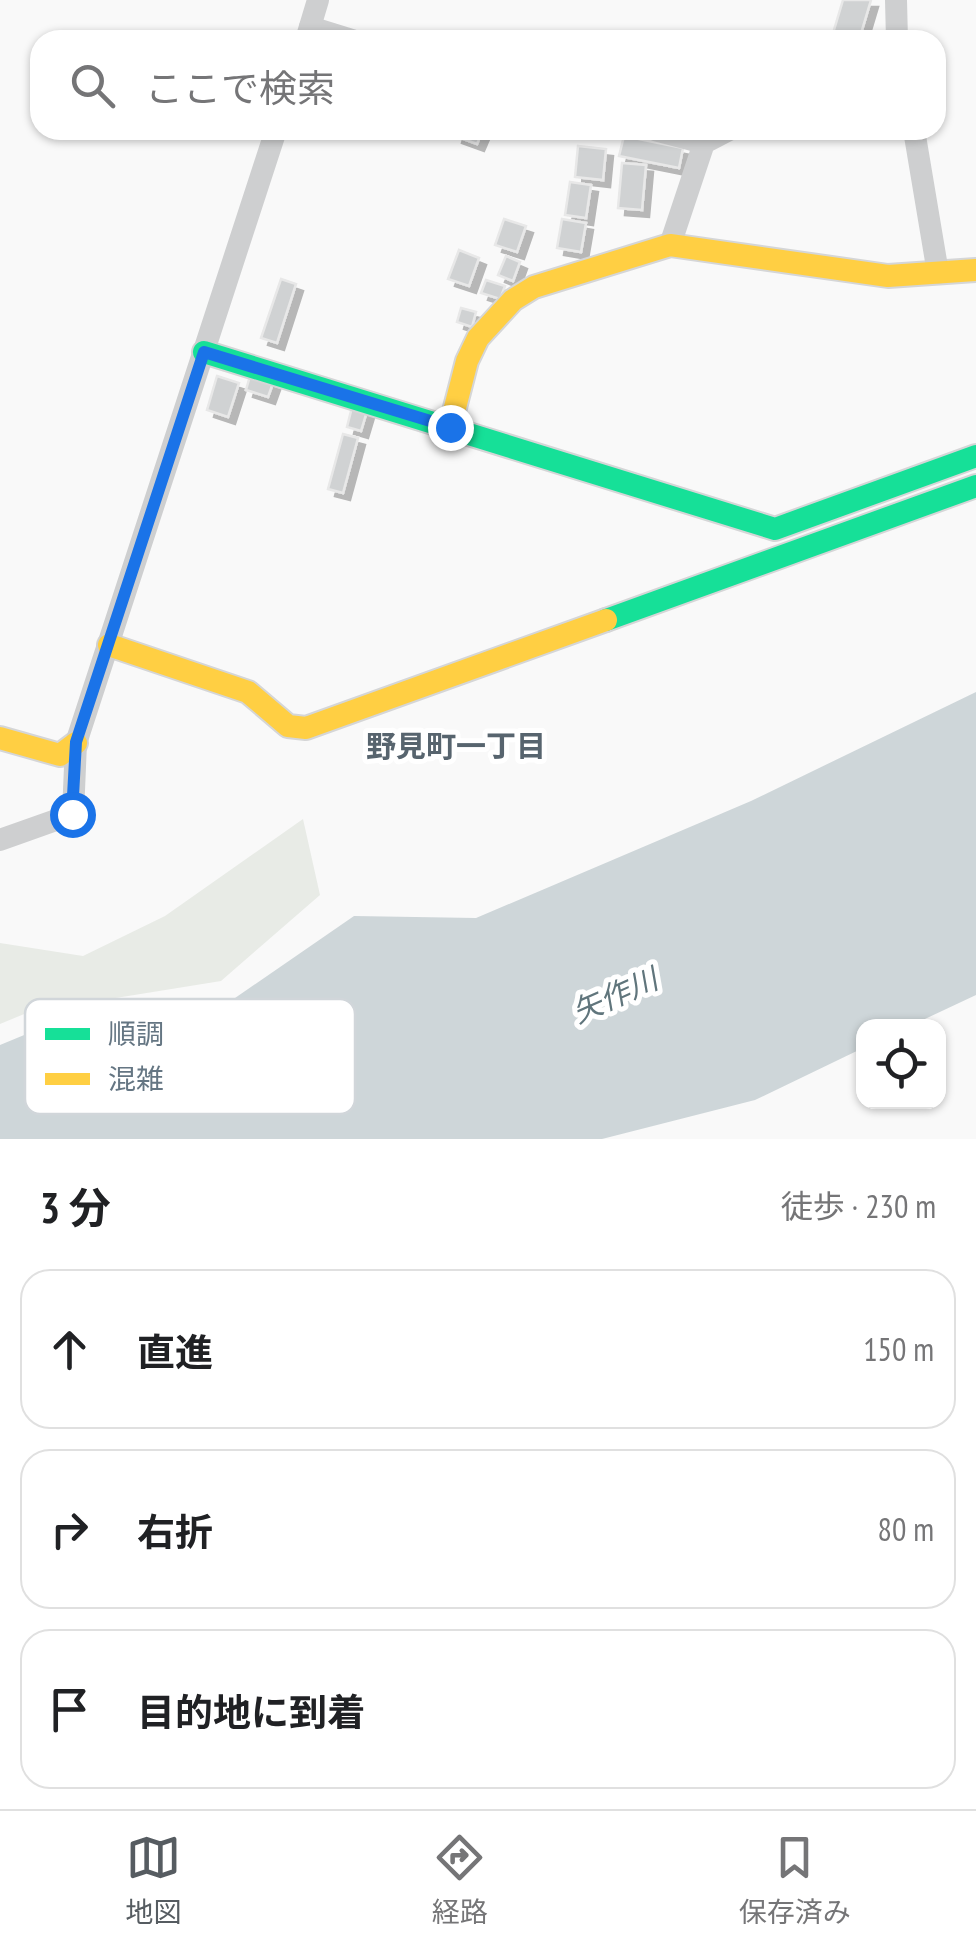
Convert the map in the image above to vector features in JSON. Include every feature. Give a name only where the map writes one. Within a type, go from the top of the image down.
[{"type":"street","points":[[309,30],[318,0]]},
{"type":"street","points":[[892,30],[896,0]]},
{"type":"street","points":[[0,840],[72,814],[76,742],[273,140]]},
{"type":"street","points":[[693,140],[704,143],[710,140]]},
{"type":"street","points":[[916,140],[938,272]]},
{"type":"street","points":[[670,245],[704,143]]},
{"type":"street","points":[[450,427],[467,361],[478,338],[513,300],[534,287],[670,245],[888,276],[976,270]]},
{"type":"street","points":[[204,352],[774,529],[976,456]]},
{"type":"street","points":[[109,645],[248,692],[288,726],[306,728],[976,486]]},
{"type":"street","points":[[0,738],[60,755],[76,742]]},
{"type":"shaded area","points":[[303,819],[320,895],[221,981],[110,999],[25,999],[25,1014],[0,1024],[0,943],[83,956],[165,916]]},
{"type":"water","name":"矢作川","points":[[976,692],[976,995],[925,1019],[856,1019],[856,1051],[755,1100],[602,1139],[0,1139],[0,1045],[25,1035],[25,1114],[355,1114],[355,999],[234,999],[354,916],[476,918],[751,801]]},
{"type":"building","points":[[843,0],[871,0],[862,30],[834,30]]},
{"type":"building","points":[[623,140],[683,148],[679,168],[619,156]]},
{"type":"building","points":[[578,146],[606,149],[603,180],[575,177]]},
{"type":"building","points":[[622,163],[646,165],[642,210],[618,208]]},
{"type":"building","points":[[570,182],[591,185],[586,218],[565,215]]},
{"type":"building","points":[[504,219],[526,226],[517,252],[495,245]]},
{"type":"building","points":[[562,219],[586,223],[581,252],[557,248]]},
{"type":"building","points":[[459,250],[479,258],[469,286],[448,279]]},
{"type":"building","points":[[506,256],[520,262],[513,281],[498,275]]},
{"type":"building","points":[[281,279],[296,284],[277,343],[261,338]]},
{"type":"building","points":[[486,280],[505,286],[500,299],[481,293]]},
{"type":"building","points":[[461,308],[476,312],[472,327],[457,322]]},
{"type":"building","points":[[217,376],[239,383],[228,417],[207,410]]},
{"type":"building","points":[[250,376],[273,383],[268,397],[246,390]]},
{"type":"building","points":[[352,407],[367,411],[361,431],[347,427]]},
{"type":"building","points":[[343,434],[358,438],[343,493],[328,489]]},
{"type":"traffic: fast","points":[[204,352],[775,529],[976,456]]},
{"type":"traffic: fast","points":[[606,620],[976,486]]},
{"type":"traffic: slow","points":[[450,427],[467,361],[478,338],[513,300],[534,287],[670,245],[888,276],[976,270]]},
{"type":"traffic: slow","points":[[109,645],[248,692],[288,726],[306,728],[606,620]]},
{"type":"traffic: slow","points":[[0,738],[60,755],[76,743]]},
{"type":"district","name":"野見町一丁目","points":[[456,747]]},
{"type":"route","points":[[72,814],[76,742],[204,352],[450,427]]}]
